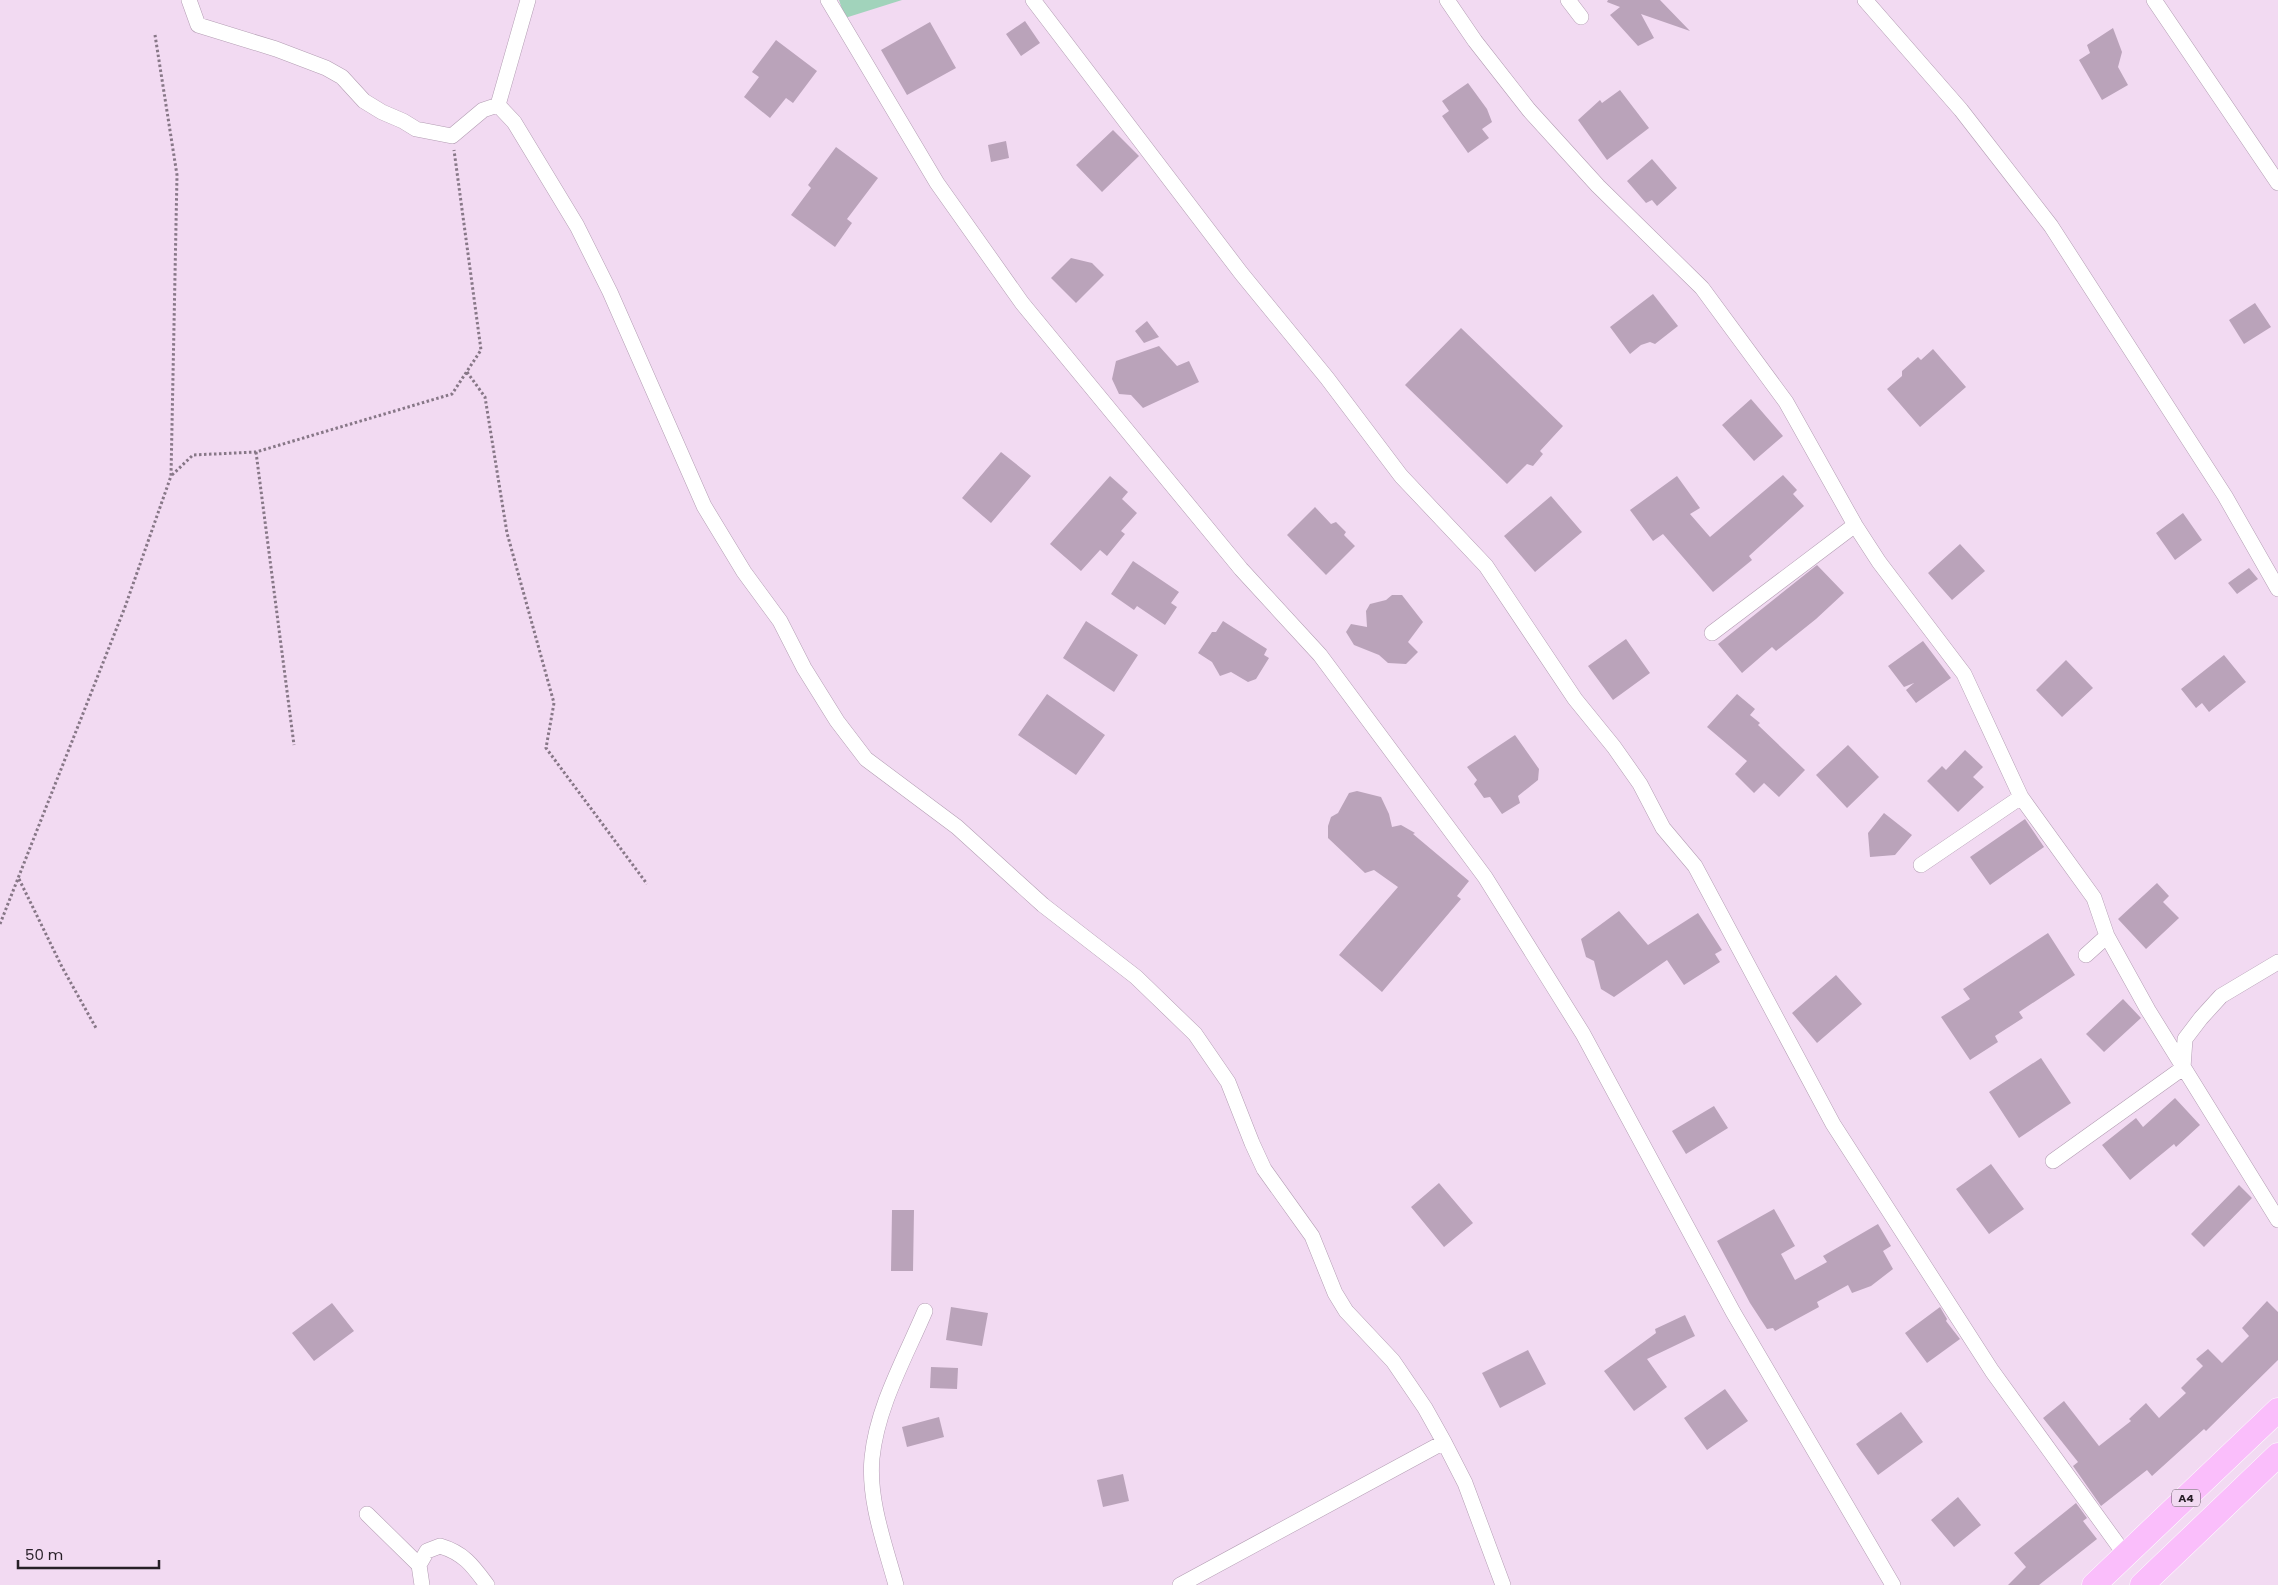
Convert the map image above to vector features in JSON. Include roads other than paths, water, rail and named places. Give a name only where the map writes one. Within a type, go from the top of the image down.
[{"type":"highway","name":"A4","points":[[2094,1585],[2278,1410]]},
{"type":"highway","name":"A4","points":[[2142,1585],[2278,1455]]},
{"type":"street","points":[[189,0],[198,24],[276,49],[326,68],[342,77],[364,101],[416,129],[452,136],[483,110],[498,105]]},
{"type":"street","points":[[498,105],[528,0]]},
{"type":"street","points":[[828,0],[937,183],[1022,303],[1235,562],[1320,655],[1485,876],[1583,1034],[1733,1312],[1893,1585]]},
{"type":"street","points":[[1033,0],[1241,273],[1327,378],[1401,476],[1486,566],[1575,699],[1614,747],[1640,784],[1663,828],[1695,866],[1833,1124],[1848,1148],[1992,1372],[2126,1556]]},
{"type":"street","points":[[1447,0],[1475,41],[1530,110],[1598,186],[1702,288],[1786,402],[1855,525],[1879,562],[1964,674],[2021,797],[2094,898],[2108,936],[2148,1010],[2278,1220]]},
{"type":"street","points":[[1568,0],[1581,17]]},
{"type":"street","points":[[1865,0],[1962,110],[2051,226],[2225,496],[2278,589]]},
{"type":"street","points":[[2154,0],[2278,183]]},
{"type":"street","points":[[498,105],[514,122],[578,226],[610,292],[704,506],[744,572],[780,621],[804,668],[837,721],[866,759],[957,827],[1043,905],[1136,977],[1195,1034],[1228,1082],[1264,1170],[1312,1236],[1335,1294],[1346,1311],[1393,1361],[1444,1442],[1465,1483],[1503,1585]]},
{"type":"street","points":[[1712,633],[1855,525]]},
{"type":"street","points":[[1921,866],[2021,797]]},
{"type":"street","points":[[2086,955],[2108,936]]},
{"type":"street","points":[[2183,1068],[2185,1040],[2221,996],[2278,962]]},
{"type":"street","points":[[2053,1161],[2183,1068]]},
{"type":"street","points":[[896,1585],[878,1520],[872,1485],[872,1459],[876,1432],[884,1408],[924,1311]]},
{"type":"street","points":[[1180,1585],[1444,1442]]},
{"type":"street","points":[[367,1514],[419,1565],[422,1585]]},
{"type":"street","points":[[419,1565],[427,1551],[440,1546],[456,1551],[488,1585]]}]
